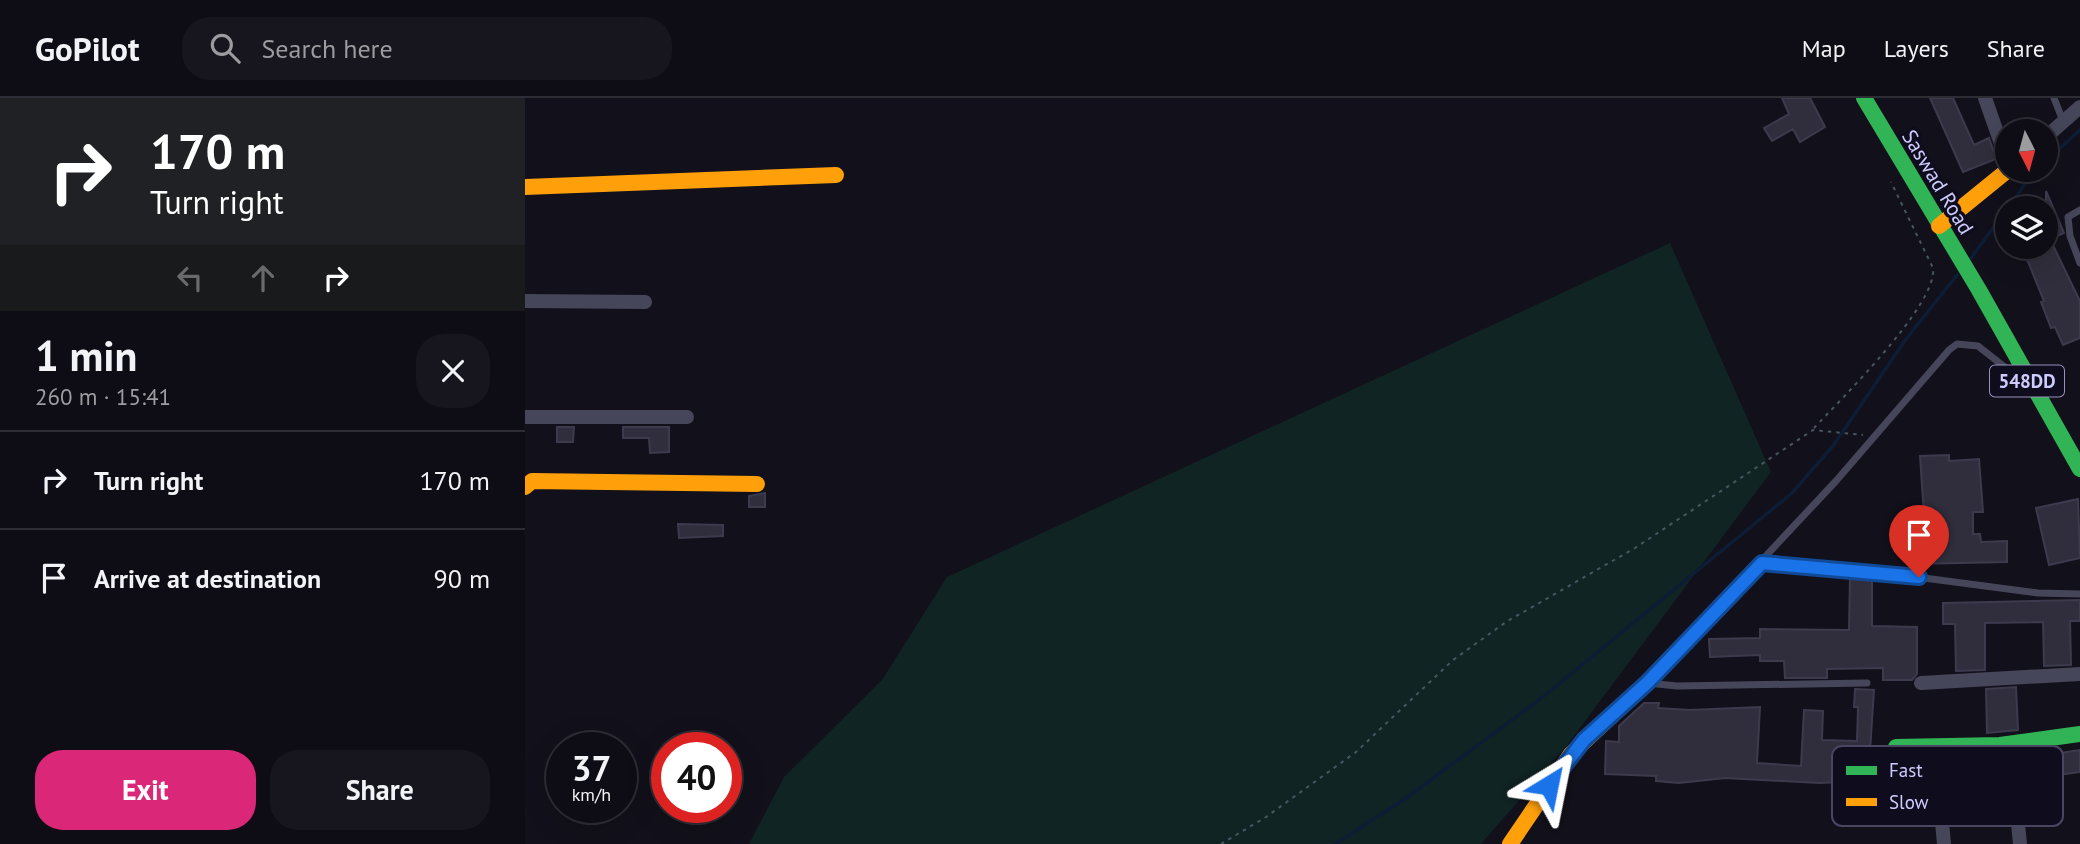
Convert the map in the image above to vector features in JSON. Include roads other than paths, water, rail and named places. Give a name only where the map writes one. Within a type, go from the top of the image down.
[{"type":"main road","name":"Saswad Road","points":[[1864,98],[1979,290],[2031,387],[2080,469]]},
{"type":"main road","points":[[525,187],[837,175]]},
{"type":"main road","points":[[1939,226],[1995,181]]},
{"type":"main road","points":[[525,486],[532,481],[757,484]]},
{"type":"main road","points":[[1510,844],[1571,754],[1647,683]]},
{"type":"main road","points":[[1935,746],[2010,744],[2080,734]]},
{"type":"street","points":[[1985,98],[1995,127]]},
{"type":"street","points":[[2058,126],[2080,107]]},
{"type":"street","points":[[525,301],[645,302]]},
{"type":"street","points":[[525,417],[687,417]]},
{"type":"street","points":[[1921,683],[2080,674]]},
{"type":"street","points":[[1942,826],[1944,844]]},
{"type":"street","points":[[2018,826],[2020,844]]},
{"type":"lane","points":[[2054,98],[2063,122]]},
{"type":"lane","points":[[2080,210],[2068,217],[2067,224],[2080,263]]},
{"type":"lane","points":[[1647,683],[1762,563],[1957,344],[1978,346],[2031,387]]},
{"type":"lane","points":[[1762,563],[1871,571],[2038,593],[2080,594]]},
{"type":"lane","points":[[1647,683],[1677,686],[1867,683]]},
{"type":"waterway","points":[[2058,150],[2080,130]]},
{"type":"waterway","points":[[2017,196],[2026,182]]},
{"type":"waterway","points":[[1971,258],[1995,225]]},
{"type":"waterway","points":[[1335,844],[1402,801],[1539,700],[1791,494],[1833,446],[1906,339],[1957,275]]}]
